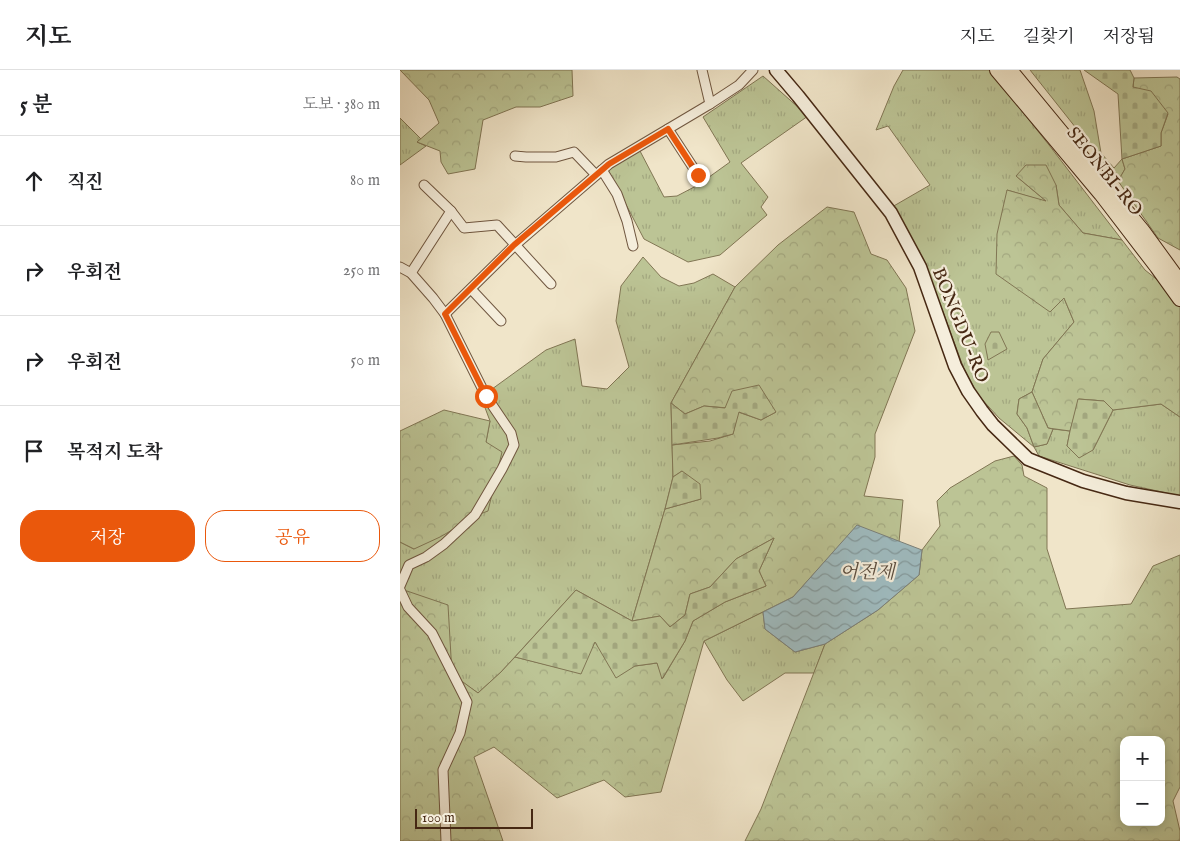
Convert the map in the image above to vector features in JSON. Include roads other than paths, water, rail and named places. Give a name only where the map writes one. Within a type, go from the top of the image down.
[{"type":"main road","name":"BONGDU-RO","points":[[776,70],[891,213],[920,267],[955,366],[968,392],[993,425],[1028,459],[1083,480],[1126,493],[1180,502]]},
{"type":"main road","name":"SEONBI-RO","points":[[997,70],[1101,194],[1180,299]]},
{"type":"main road","name":"SEONBI-RO","points":[[1010,70],[1130,215],[1180,282]]},
{"type":"street","points":[[702,70],[710,104]]},
{"type":"street","points":[[445,314],[514,245],[609,164],[710,104],[739,85],[753,70]]},
{"type":"street","points":[[668,129],[698,175]]},
{"type":"street","points":[[515,156],[526,158],[556,157],[574,152],[599,172],[617,194],[627,221],[633,246]]},
{"type":"street","points":[[424,185],[451,211],[464,228],[497,225],[551,284]]},
{"type":"street","points":[[411,273],[451,211]]},
{"type":"street","points":[[400,267],[411,273],[445,314],[486,396],[511,433],[514,445],[475,515],[426,558],[409,565],[400,588],[408,607],[432,632],[466,702],[460,733],[443,770],[446,841]]},
{"type":"street","points":[[470,289],[501,321]]},
{"type":"water","name":"어전제","points":[[857,525],[922,550],[919,575],[878,610],[825,644],[795,652],[765,629],[763,612],[793,597]]}]
